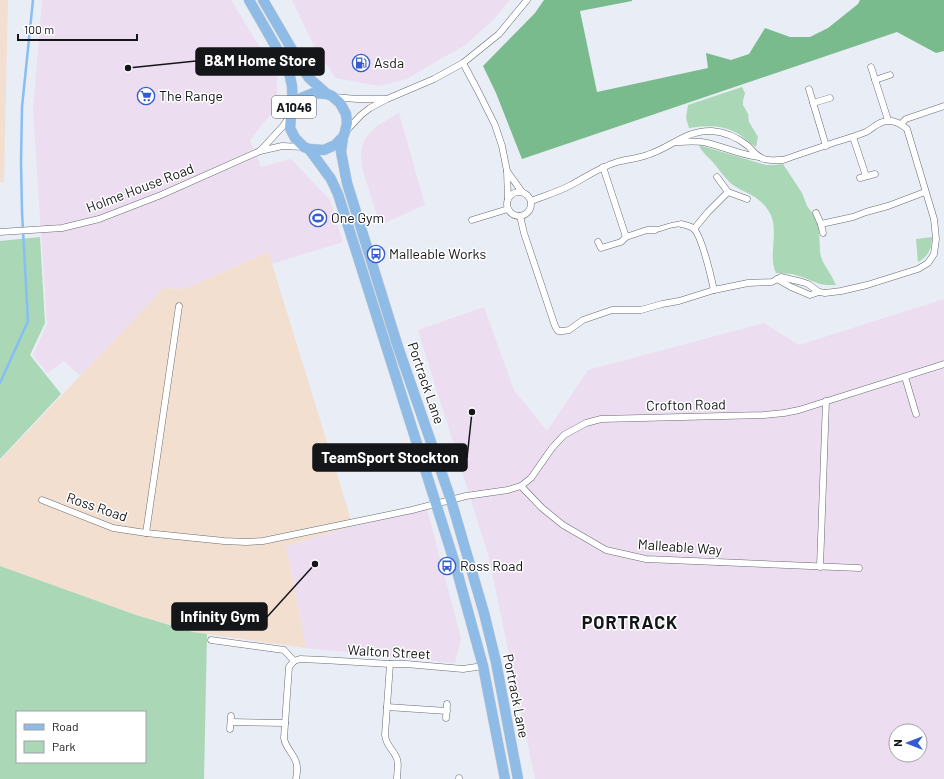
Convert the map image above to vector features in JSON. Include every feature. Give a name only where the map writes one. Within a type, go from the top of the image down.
[{"type":"main road","name":"Portrack Lane","points":[[249,0],[289,72],[292,86],[292,112],[290,128],[294,138],[318,161],[331,180],[338,194],[462,584],[483,666],[505,779]]},
{"type":"main road","name":"Portrack Lane","points":[[262,0],[309,78],[340,103],[346,114],[341,152],[347,183],[398,347],[451,500],[484,613],[496,662],[518,779]]},
{"type":"main road","name":"A1046","points":[[292,112],[301,98],[313,93],[329,95]]},
{"type":"main road","points":[[306,148],[324,150],[335,146],[344,134]]},
{"type":"street","points":[[344,134],[361,115],[370,108],[386,99],[434,79],[463,63],[498,34],[527,0]]},
{"type":"street","points":[[463,63],[495,125],[502,146],[507,171],[508,210],[512,215],[520,216],[525,215],[530,209],[531,201],[528,195],[522,192],[514,192],[508,199]]},
{"type":"street","points":[[871,67],[888,120]]},
{"type":"street","points":[[875,80],[890,75]]},
{"type":"street","points":[[809,90],[826,146]]},
{"type":"street","points":[[329,95],[357,99],[386,99]]},
{"type":"street","points":[[813,103],[830,98]]},
{"type":"street","points":[[901,124],[906,119],[944,106]]},
{"type":"street","name":"Holme House Road","points":[[260,151],[283,126],[292,112]]},
{"type":"street","points":[[676,142],[706,142],[765,160],[782,160],[867,132],[876,124],[888,120],[895,121],[907,129],[934,219],[936,239],[934,254],[928,263],[918,269],[867,285],[841,291],[825,293],[818,292],[810,295],[791,288],[777,279]]},
{"type":"street","points":[[531,201],[569,186],[603,167],[647,155],[696,132],[710,131],[723,133],[739,139],[758,157]]},
{"type":"street","points":[[853,137],[863,177],[875,174]]},
{"type":"street","name":"Holme House Road","points":[[0,232],[62,228],[99,220],[161,195],[260,151],[282,146],[306,148]]},
{"type":"street","points":[[603,167],[626,237]]},
{"type":"street","points":[[507,171],[522,192]]},
{"type":"street","points":[[717,177],[728,192],[747,199]]},
{"type":"street","points":[[694,229],[728,192]]},
{"type":"street","points":[[821,224],[853,217],[926,192]]},
{"type":"street","points":[[472,220],[508,210]]},
{"type":"street","points":[[816,214],[821,224],[823,233]]},
{"type":"street","points":[[520,216],[554,326],[558,331],[569,330],[583,320],[612,310],[641,310],[679,301],[714,290],[748,283],[772,282],[781,277],[808,284],[818,292]]},
{"type":"street","points":[[598,242],[601,248],[621,242],[626,237],[647,230],[664,228],[673,224],[688,226],[694,229],[701,242],[714,290]]},
{"type":"street","points":[[146,533],[179,306]]},
{"type":"street","name":"Crofton Road","points":[[521,486],[531,478],[552,448],[564,435],[586,423],[601,419],[764,415],[784,413],[799,410],[944,364]]},
{"type":"street","points":[[905,377],[916,414]]},
{"type":"street","points":[[820,567],[826,401]]},
{"type":"street","points":[[451,500],[466,496],[508,490],[521,486]]},
{"type":"street","name":"Malleable Way","points":[[521,486],[542,508],[563,525],[606,550],[646,559],[859,568]]},
{"type":"street","name":"Ross Road","points":[[42,500],[113,528],[146,533],[246,542],[263,541],[397,514],[451,500]]},
{"type":"street","points":[[212,640],[284,650],[294,661],[289,667],[285,743],[296,761],[296,779]]},
{"type":"street","name":"Walton Street","points":[[294,661],[300,659],[406,664],[463,669],[483,666]]},
{"type":"street","points":[[390,664],[385,735],[386,741],[397,758],[397,779]]},
{"type":"street","points":[[386,708],[447,707],[446,718]]},
{"type":"street","points":[[231,722],[285,723]]},
{"type":"shaded area","points":[[0,0],[8,0],[4,182],[0,182]]},
{"type":"shaded area","points":[[42,0],[231,0],[277,76],[277,106],[250,140],[261,167],[291,159],[330,200],[343,242],[272,264],[268,252],[185,289],[164,288],[80,376],[64,361],[47,373],[33,355],[47,324],[33,110]]},
{"type":"shaded area","points":[[292,0],[510,0],[493,20],[465,45],[406,79],[379,86],[336,78],[313,44]]},
{"type":"shaded area","points":[[399,113],[425,205],[380,225],[362,168],[361,153],[364,140],[377,126]]},
{"type":"shaded area","points":[[268,252],[353,526],[286,546],[306,648],[193,632],[136,615],[0,566],[0,460],[164,288],[185,289]]},
{"type":"shaded area","points":[[944,299],[944,779],[535,779],[489,558],[418,330],[484,307],[514,390],[547,431],[588,370],[764,323],[799,345]]},
{"type":"shaded area","points":[[427,509],[461,638],[455,663],[306,648],[286,546],[353,526]]},
{"type":"green space","points":[[544,0],[632,0],[580,11],[597,92],[708,68],[706,53],[731,60],[749,54],[765,28],[790,37],[810,37],[828,28],[858,4],[860,0],[944,0],[944,51],[936,53],[897,32],[522,159],[496,93],[483,66],[535,13]]},
{"type":"green space","points":[[742,87],[745,93],[743,105],[748,114],[749,122],[758,137],[756,147],[737,133],[726,128],[702,126],[689,128],[686,118],[688,105]]},
{"type":"green space","points":[[699,145],[766,165],[783,164],[802,193],[807,206],[816,220],[819,229],[821,257],[836,285],[820,284],[792,274],[776,273],[773,258],[774,233],[772,217],[768,210],[756,198],[733,185],[702,151]]},
{"type":"green space","points":[[40,237],[45,323],[30,355],[61,394],[0,459],[0,241]]},
{"type":"green space","points":[[932,237],[929,252],[918,262],[916,239]]},
{"type":"green space","points":[[0,566],[136,615],[193,632],[207,634],[204,779],[0,779]]},
{"type":"waterway","points":[[0,383],[28,321],[22,212],[21,162],[22,107],[33,0]]},
{"type":"place","name":"Asda","points":[[361,63]]},
{"type":"place","name":"B&M Home Store","points":[[128,68]]},
{"type":"place","name":"The Range","points":[[146,96]]},
{"type":"place","name":"One Gym","points":[[318,218]]},
{"type":"place","name":"Malleable Works","points":[[376,254]]},
{"type":"place","name":"TeamSport Stockton","points":[[472,412]]},
{"type":"place","name":"Infinity Gym","points":[[315,564]]},
{"type":"place","name":"Ross Road","points":[[447,566]]},
{"type":"district","name":"PORTRACK","points":[[630,623]]}]
